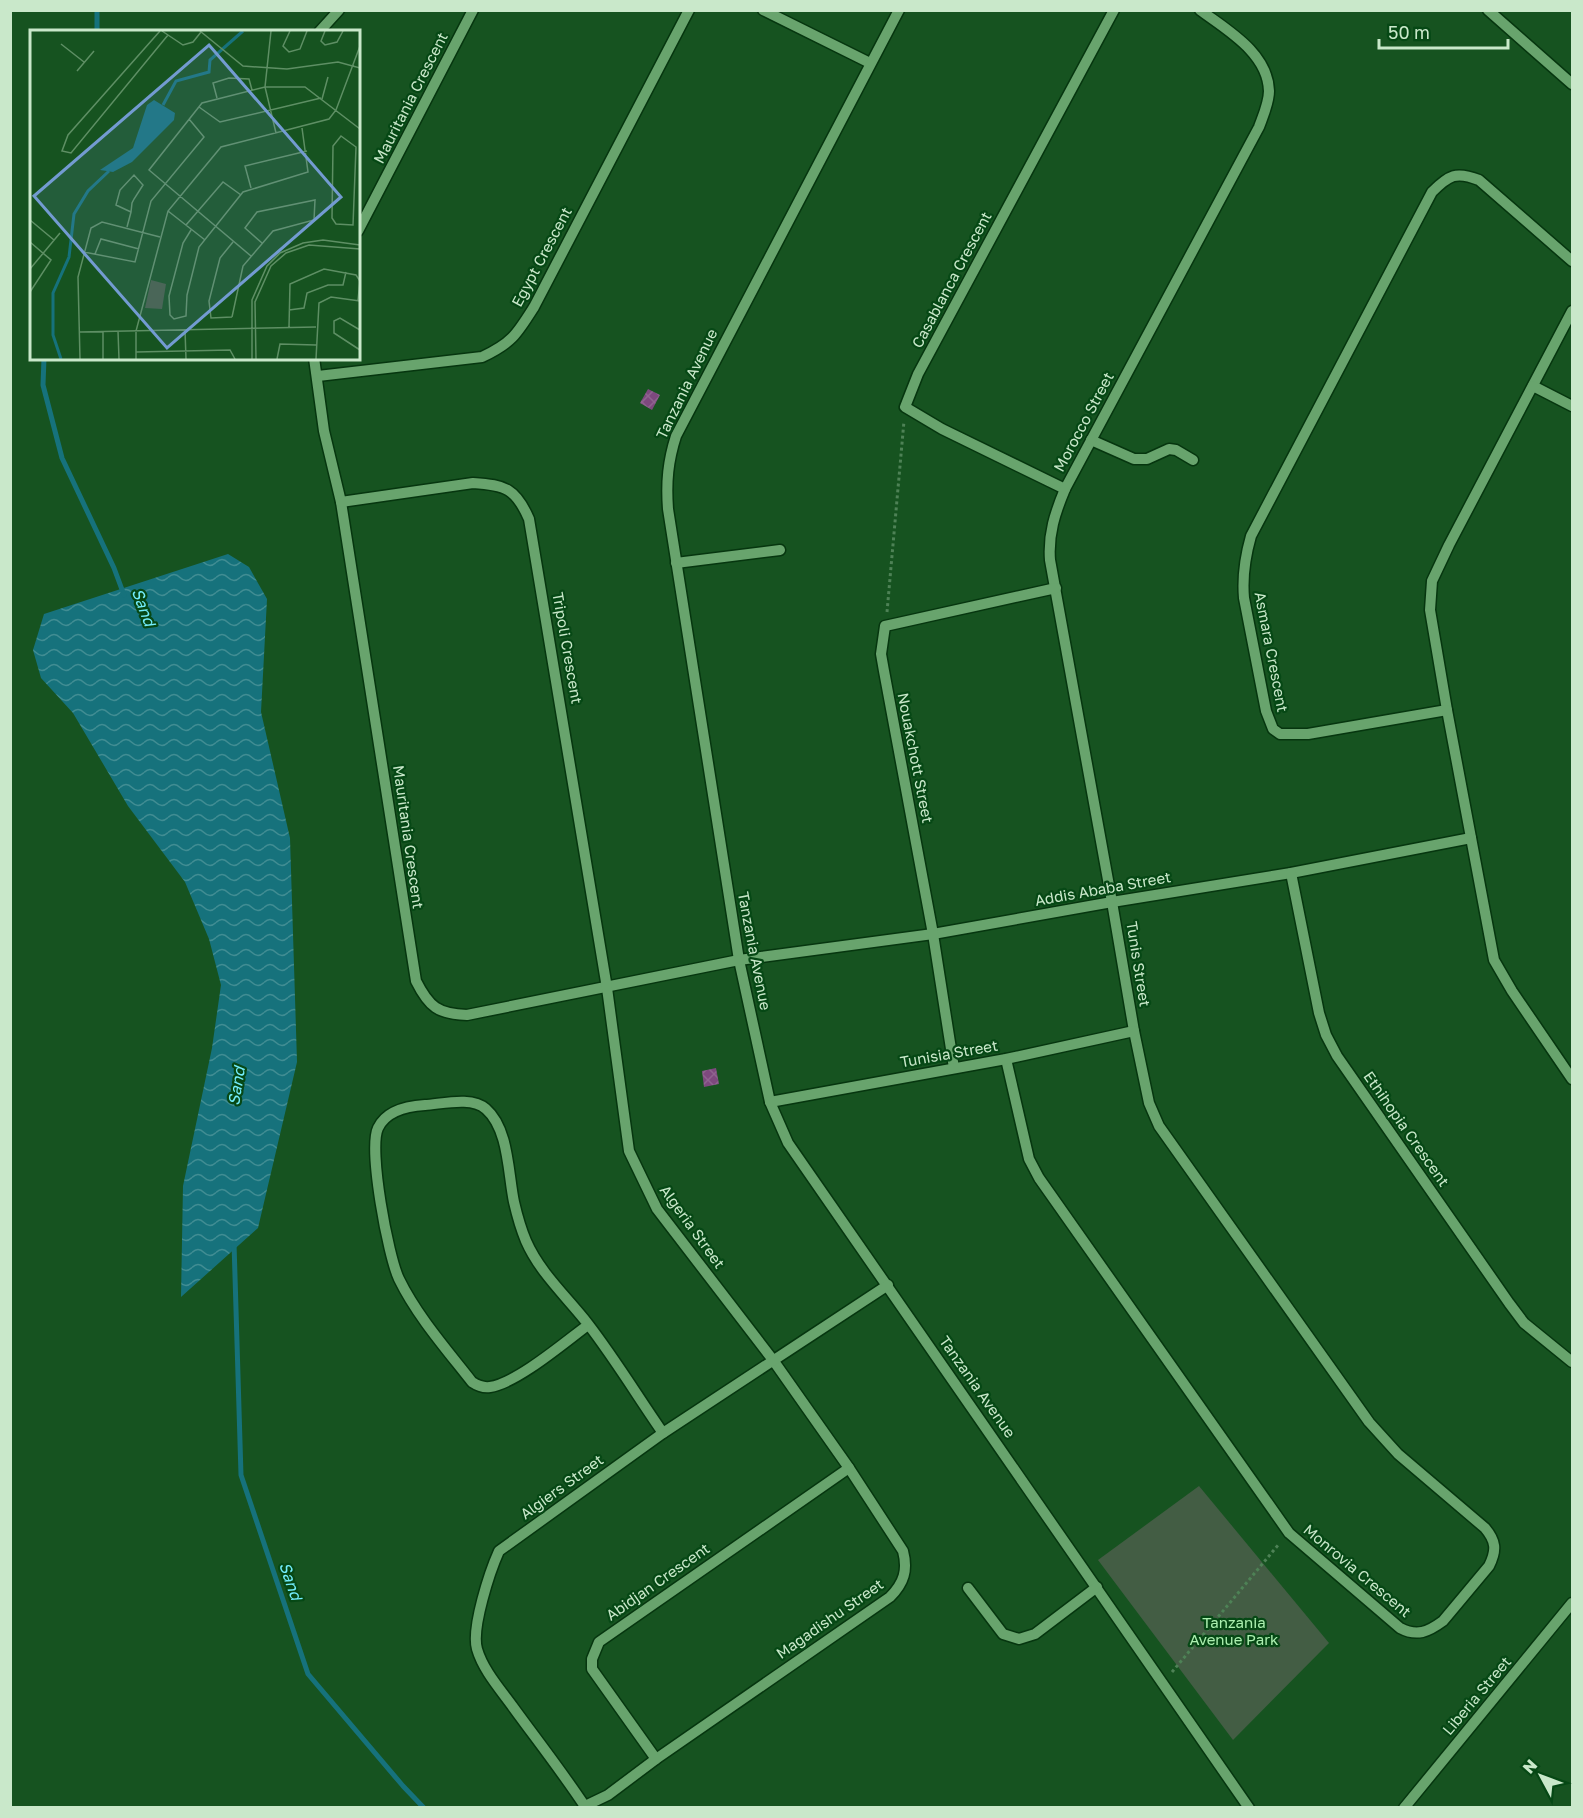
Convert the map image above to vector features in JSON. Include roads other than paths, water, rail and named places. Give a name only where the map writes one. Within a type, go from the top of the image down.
[{"type":"street","points":[[321,30],[339,10]]},
{"type":"street","name":"Mauritania Crescent","points":[[360,227],[473,10]]},
{"type":"street","name":"Egypt Crescent","points":[[318,376],[482,357],[501,348],[516,336],[534,307],[689,10]]},
{"type":"street","points":[[763,10],[870,63]]},
{"type":"street","name":"Tanzania Avenue","points":[[899,10],[676,436],[669,457],[666,481],[668,508],[739,960],[770,1102],[788,1143],[1249,1808]]},
{"type":"street","name":"Casablanca Crescent","points":[[1065,489],[942,429],[905,407],[918,374],[1114,10]]},
{"type":"street","name":"Morocco Street","points":[[1112,902],[1049,546],[1055,513],[1065,489],[1259,127],[1267,105],[1269,90],[1266,74],[1259,61],[1240,40],[1200,10]]},
{"type":"street","points":[[1488,10],[1572,84]]},
{"type":"street","name":"Asmara Crescent","points":[[1447,710],[1308,734],[1280,734],[1273,729],[1266,711],[1244,598],[1242,579],[1246,552],[1251,536],[1432,192],[1444,180],[1455,175],[1465,175],[1479,180],[1572,261]]},
{"type":"street","points":[[1572,311],[1449,545],[1432,581],[1430,610],[1494,960],[1512,991],[1572,1079]]},
{"type":"street","name":"Mauritania Crescent","points":[[314,360],[324,431],[341,502],[407,929],[416,981],[424,998],[434,1008],[450,1014],[467,1015],[739,960]]},
{"type":"street","points":[[1533,386],[1572,406]]},
{"type":"street","points":[[1091,440],[1134,459],[1147,459],[1169,449],[1176,450],[1193,460]]},
{"type":"street","name":"Tripoli Crescent","points":[[341,502],[473,483],[493,484],[507,488],[515,494],[524,507],[529,519],[608,988]]},
{"type":"street","points":[[676,562],[780,550]]},
{"type":"street","name":"Nouakchott Street","points":[[954,1068],[933,934],[881,654],[885,626],[1056,588]]},
{"type":"street","name":"Addis Ababa Street","points":[[739,960],[933,934],[1291,873],[1471,838]]},
{"type":"street","name":"Ethihopia Crescent","points":[[1291,873],[1319,1013],[1326,1035],[1337,1056],[1524,1323],[1572,1362]]},
{"type":"street","name":"Tunis Street","points":[[1112,902],[1134,1031]]},
{"type":"street","name":"Algeria Street","points":[[608,988],[629,1151],[641,1179],[657,1209],[773,1360]]},
{"type":"street","name":"Tunisia Street","points":[[770,1102],[1006,1059],[1134,1031]]},
{"type":"street","name":"Monrovia Crescent","points":[[1006,1059],[1029,1159],[1039,1178],[1289,1533],[1400,1628],[1410,1633],[1420,1634],[1434,1628],[1443,1621],[1489,1566],[1494,1557],[1495,1545],[1485,1528],[1398,1454],[1369,1422],[1159,1126],[1149,1103],[1134,1031]]},
{"type":"street","points":[[588,1325],[507,1381],[491,1387],[480,1387],[472,1383],[413,1302],[399,1278],[391,1253],[377,1175],[375,1141],[378,1128],[386,1118],[396,1111],[415,1106],[467,1102],[484,1106],[497,1121],[502,1133],[514,1202],[527,1243],[542,1269],[588,1325],[663,1433]]},
{"type":"street","name":"Algiers Street","points":[[585,1807],[491,1677],[476,1648],[482,1602],[490,1571],[499,1551],[663,1433],[888,1285]]},
{"type":"street","name":"Magadishu Street","points":[[585,1807],[608,1795],[900,1588],[905,1569],[903,1551],[849,1468],[773,1360]]},
{"type":"street","name":"Abidjan Crescent","points":[[656,1759],[592,1669],[592,1659],[599,1642],[849,1468]]},
{"type":"street","points":[[968,1588],[1003,1634],[1019,1640],[1035,1634],[1097,1587]]},
{"type":"street","name":"Liberia Street","points":[[1404,1808],[1571,1609]]},
{"type":"water","points":[[228,554],[249,567],[267,599],[261,712],[290,838],[297,1062],[258,1228],[181,1297],[183,1186],[212,1048],[221,985],[209,939],[185,882],[128,806],[73,713],[41,678],[33,650],[44,614]]},
{"type":"waterway","name":"Sand","points":[[97,10],[97,30]]},
{"type":"waterway","name":"Sand","points":[[44,360],[43,385],[62,458],[114,568],[124,595]]},
{"type":"waterway","name":"Sand","points":[[234,1243],[241,1475],[308,1674],[424,1808]]},
{"type":"park label","name":"Tanzania Avenue Park","points":[[1234,1632]]}]
